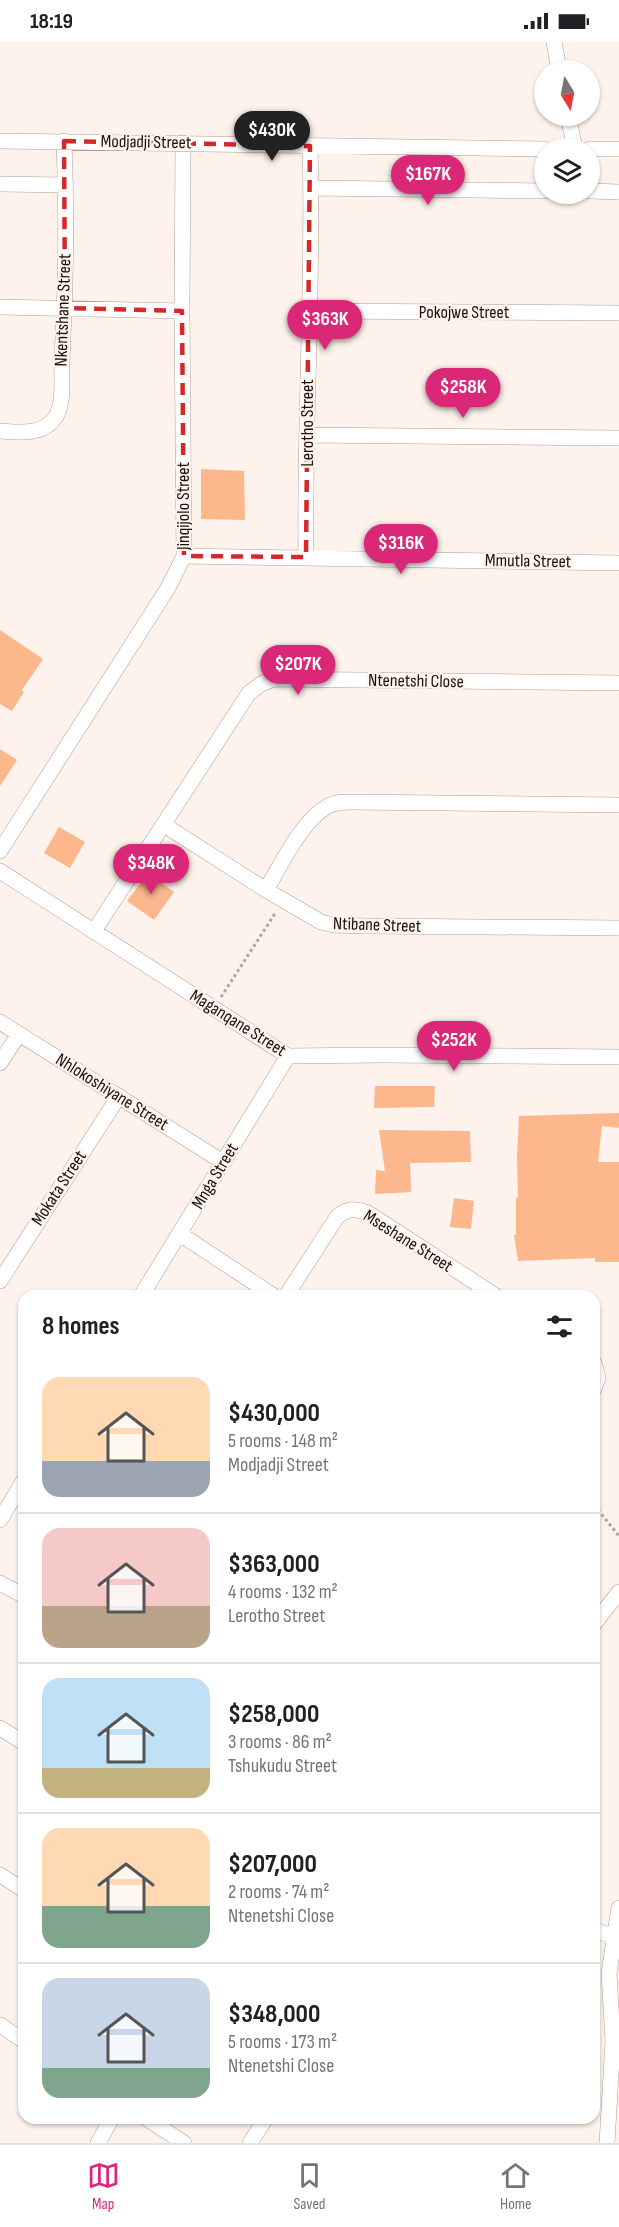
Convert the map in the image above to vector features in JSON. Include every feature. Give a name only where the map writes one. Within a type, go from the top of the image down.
[{"type":"street","points":[[554,42],[558,60]]},
{"type":"street","name":"Modjadji Street","points":[[0,141],[534,149]]},
{"type":"street","name":"Nkentshane Street","points":[[0,431],[37,431],[52,422],[61,406],[66,185],[64,141]]},
{"type":"street","name":"Jinqijolo Street","points":[[0,851],[168,588],[184,556],[183,143]]},
{"type":"street","name":"Lerotho Street","points":[[306,556],[310,146]]},
{"type":"street","points":[[600,149],[619,149]]},
{"type":"street","points":[[0,184],[66,185]]},
{"type":"street","points":[[311,188],[534,191]]},
{"type":"street","points":[[600,191],[619,192]]},
{"type":"street","points":[[0,307],[182,310]]},
{"type":"street","name":"Pokojwe Street","points":[[309,311],[619,313]]},
{"type":"street","points":[[307,435],[619,438]]},
{"type":"street","name":"Mmutla Street","points":[[184,556],[619,562]]},
{"type":"street","name":"Ntenetshi Close","points":[[94,931],[249,693],[269,680],[619,683]]},
{"type":"street","points":[[266,890],[304,829],[316,815],[332,804],[351,802],[619,805]]},
{"type":"street","name":"Ntibane Street","points":[[164,825],[283,901],[321,922],[334,925],[619,928]]},
{"type":"street","name":"Maganqane Street","points":[[0,871],[288,1056],[619,1057]]},
{"type":"street","name":"Nhlokoshiyane Street","points":[[0,1022],[223,1162]]},
{"type":"street","points":[[0,1063],[19,1034]]},
{"type":"street","name":"Mnga Street","points":[[145,1290],[288,1056]]},
{"type":"street","name":"Mokata Street","points":[[0,1281],[119,1096]]},
{"type":"street","name":"Mseshane Street","points":[[290,1290],[337,1217],[348,1210],[356,1209],[368,1212],[487,1290]]},
{"type":"street","points":[[180,1234],[265,1290]]},
{"type":"street","points":[[0,1520],[18,1490]]},
{"type":"street","points":[[0,1583],[18,1593]]},
{"type":"street","points":[[600,1616],[619,1592]]},
{"type":"street","points":[[0,1728],[18,1739]]},
{"type":"street","points":[[0,1875],[18,1886]]},
{"type":"street","points":[[607,2143],[613,2041],[609,1973],[619,1908]]},
{"type":"street","points":[[600,1932],[616,1937]]},
{"type":"street","points":[[0,2025],[18,2037]]},
{"type":"street","points":[[98,2143],[109,2124]]},
{"type":"street","points":[[155,2124],[184,2143]]},
{"type":"street","points":[[250,2143],[262,2124]]},
{"type":"path","points":[[214,1009],[283,901]]},
{"type":"path","points":[[600,1512],[619,1536]]},
{"type":"highlighted area","points":[[64,141],[310,146],[306,557],[184,556],[182,311],[65,308]]},
{"type":"building","points":[[201,469],[244,471],[245,520],[201,519]]},
{"type":"building","points":[[0,630],[43,659],[22,690],[24,692],[12,711],[0,704]]},
{"type":"building","points":[[0,749],[17,760],[0,786]]},
{"type":"building","points":[[59,827],[85,842],[70,868],[44,853]]},
{"type":"building","points":[[152,868],[164,877],[160,882],[174,892],[154,920],[127,901]]},
{"type":"building","points":[[375,1086],[435,1086],[434,1107],[374,1108]]},
{"type":"building","points":[[619,1113],[619,1128],[602,1126],[598,1162],[619,1162],[619,1262],[595,1262],[595,1258],[518,1261],[514,1235],[516,1235],[516,1197],[518,1198],[519,1116]]},
{"type":"building","points":[[379,1130],[470,1131],[471,1162],[410,1163],[411,1192],[375,1194],[376,1170],[385,1171]]},
{"type":"building","points":[[454,1198],[474,1201],[471,1229],[450,1227]]}]
